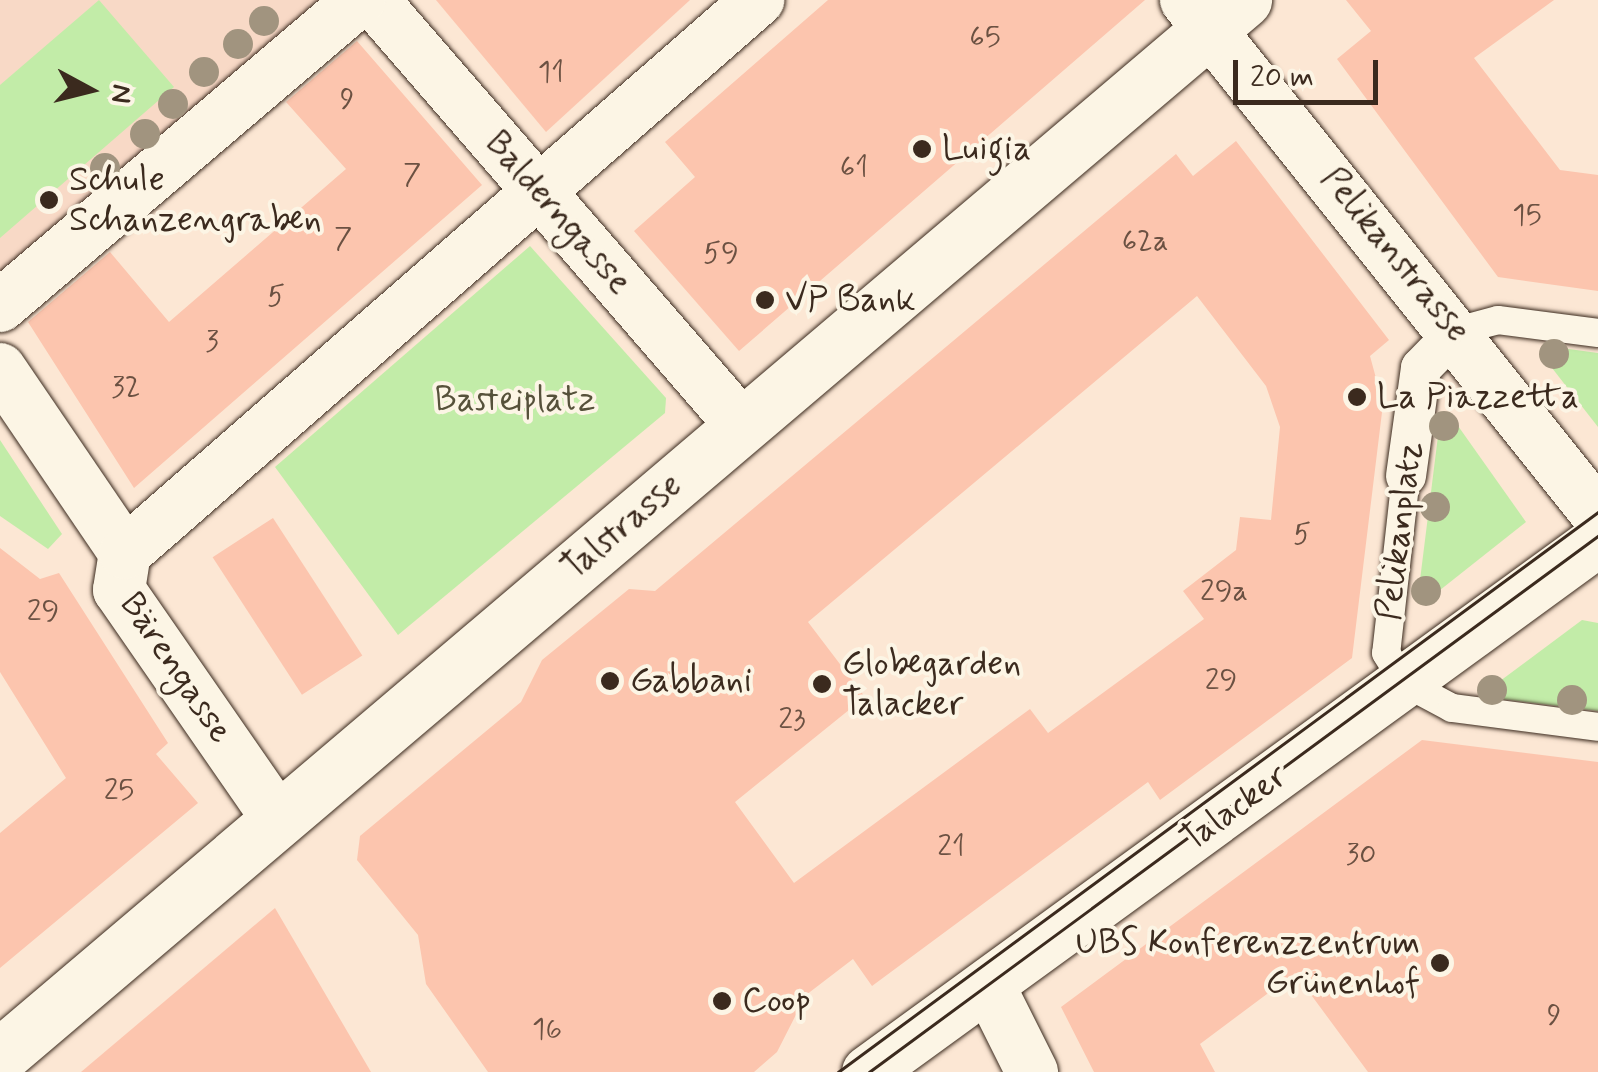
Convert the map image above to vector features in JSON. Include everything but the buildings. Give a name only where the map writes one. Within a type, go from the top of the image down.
[{"type":"street","points":[[0,306],[359,0]]},
{"type":"street","name":"Balderngasse","points":[[372,0],[743,427]]},
{"type":"street","points":[[125,553],[758,0]]},
{"type":"street","name":"Pelikanstrasse","points":[[1213,9],[1598,515]]},
{"type":"street","name":"Talstrasse","points":[[0,1056],[275,815],[743,427],[1213,9]]},
{"type":"street","name":"Pelikanplatz","points":[[1406,476],[1421,368],[1457,331]]},
{"type":"street","name":"Bärengasse","points":[[0,369],[125,553],[120,590],[275,815]]},
{"type":"street","name":"Talacker","points":[[868,1072],[990,988],[1598,541]]},
{"type":"street","points":[[990,988],[1032,1072]]},
{"type":"lane","points":[[1457,331],[1498,320],[1598,334]]},
{"type":"lane","name":"Pelikanplatz","points":[[1406,476],[1386,653],[1406,683]]},
{"type":"lane","points":[[1406,683],[1452,708],[1598,726]]},
{"type":"shaded area","name":"Schule Schanzengraben","points":[[0,0],[335,0],[0,278]]},
{"type":"green space","points":[[99,0],[174,87],[0,238],[0,85]]},
{"type":"green space","name":"Basteiplatz","points":[[530,246],[666,398],[665,413],[398,635],[275,467]]},
{"type":"green space","points":[[1547,346],[1598,353],[1598,427],[1545,359]]},
{"type":"green space","points":[[1451,416],[1526,522],[1430,598],[1418,596],[1440,420]]},
{"type":"green space","points":[[0,440],[62,534],[48,549],[0,516]]},
{"type":"green space","points":[[1582,620],[1598,623],[1598,711],[1494,698],[1496,684]]},
{"type":"tram line","points":[[838,1072],[1598,512]]},
{"type":"tram line","points":[[869,1072],[1598,536]]},
{"type":"place","name":"Luigia","points":[[922,149]]},
{"type":"place","name":"Schule Schanzengraben","points":[[49,200]]},
{"type":"place","name":"VP Bank","points":[[765,300]]},
{"type":"place","name":"La Piazzetta","points":[[1357,397]]},
{"type":"place","name":"Gabbani","points":[[610,681]]},
{"type":"place","name":"Globegarden Talacker","points":[[822,684]]},
{"type":"place","name":"UBS Konferenzzentrum Grünenhof","points":[[1440,963]]},
{"type":"place","name":"Coop","points":[[722,1001]]}]
